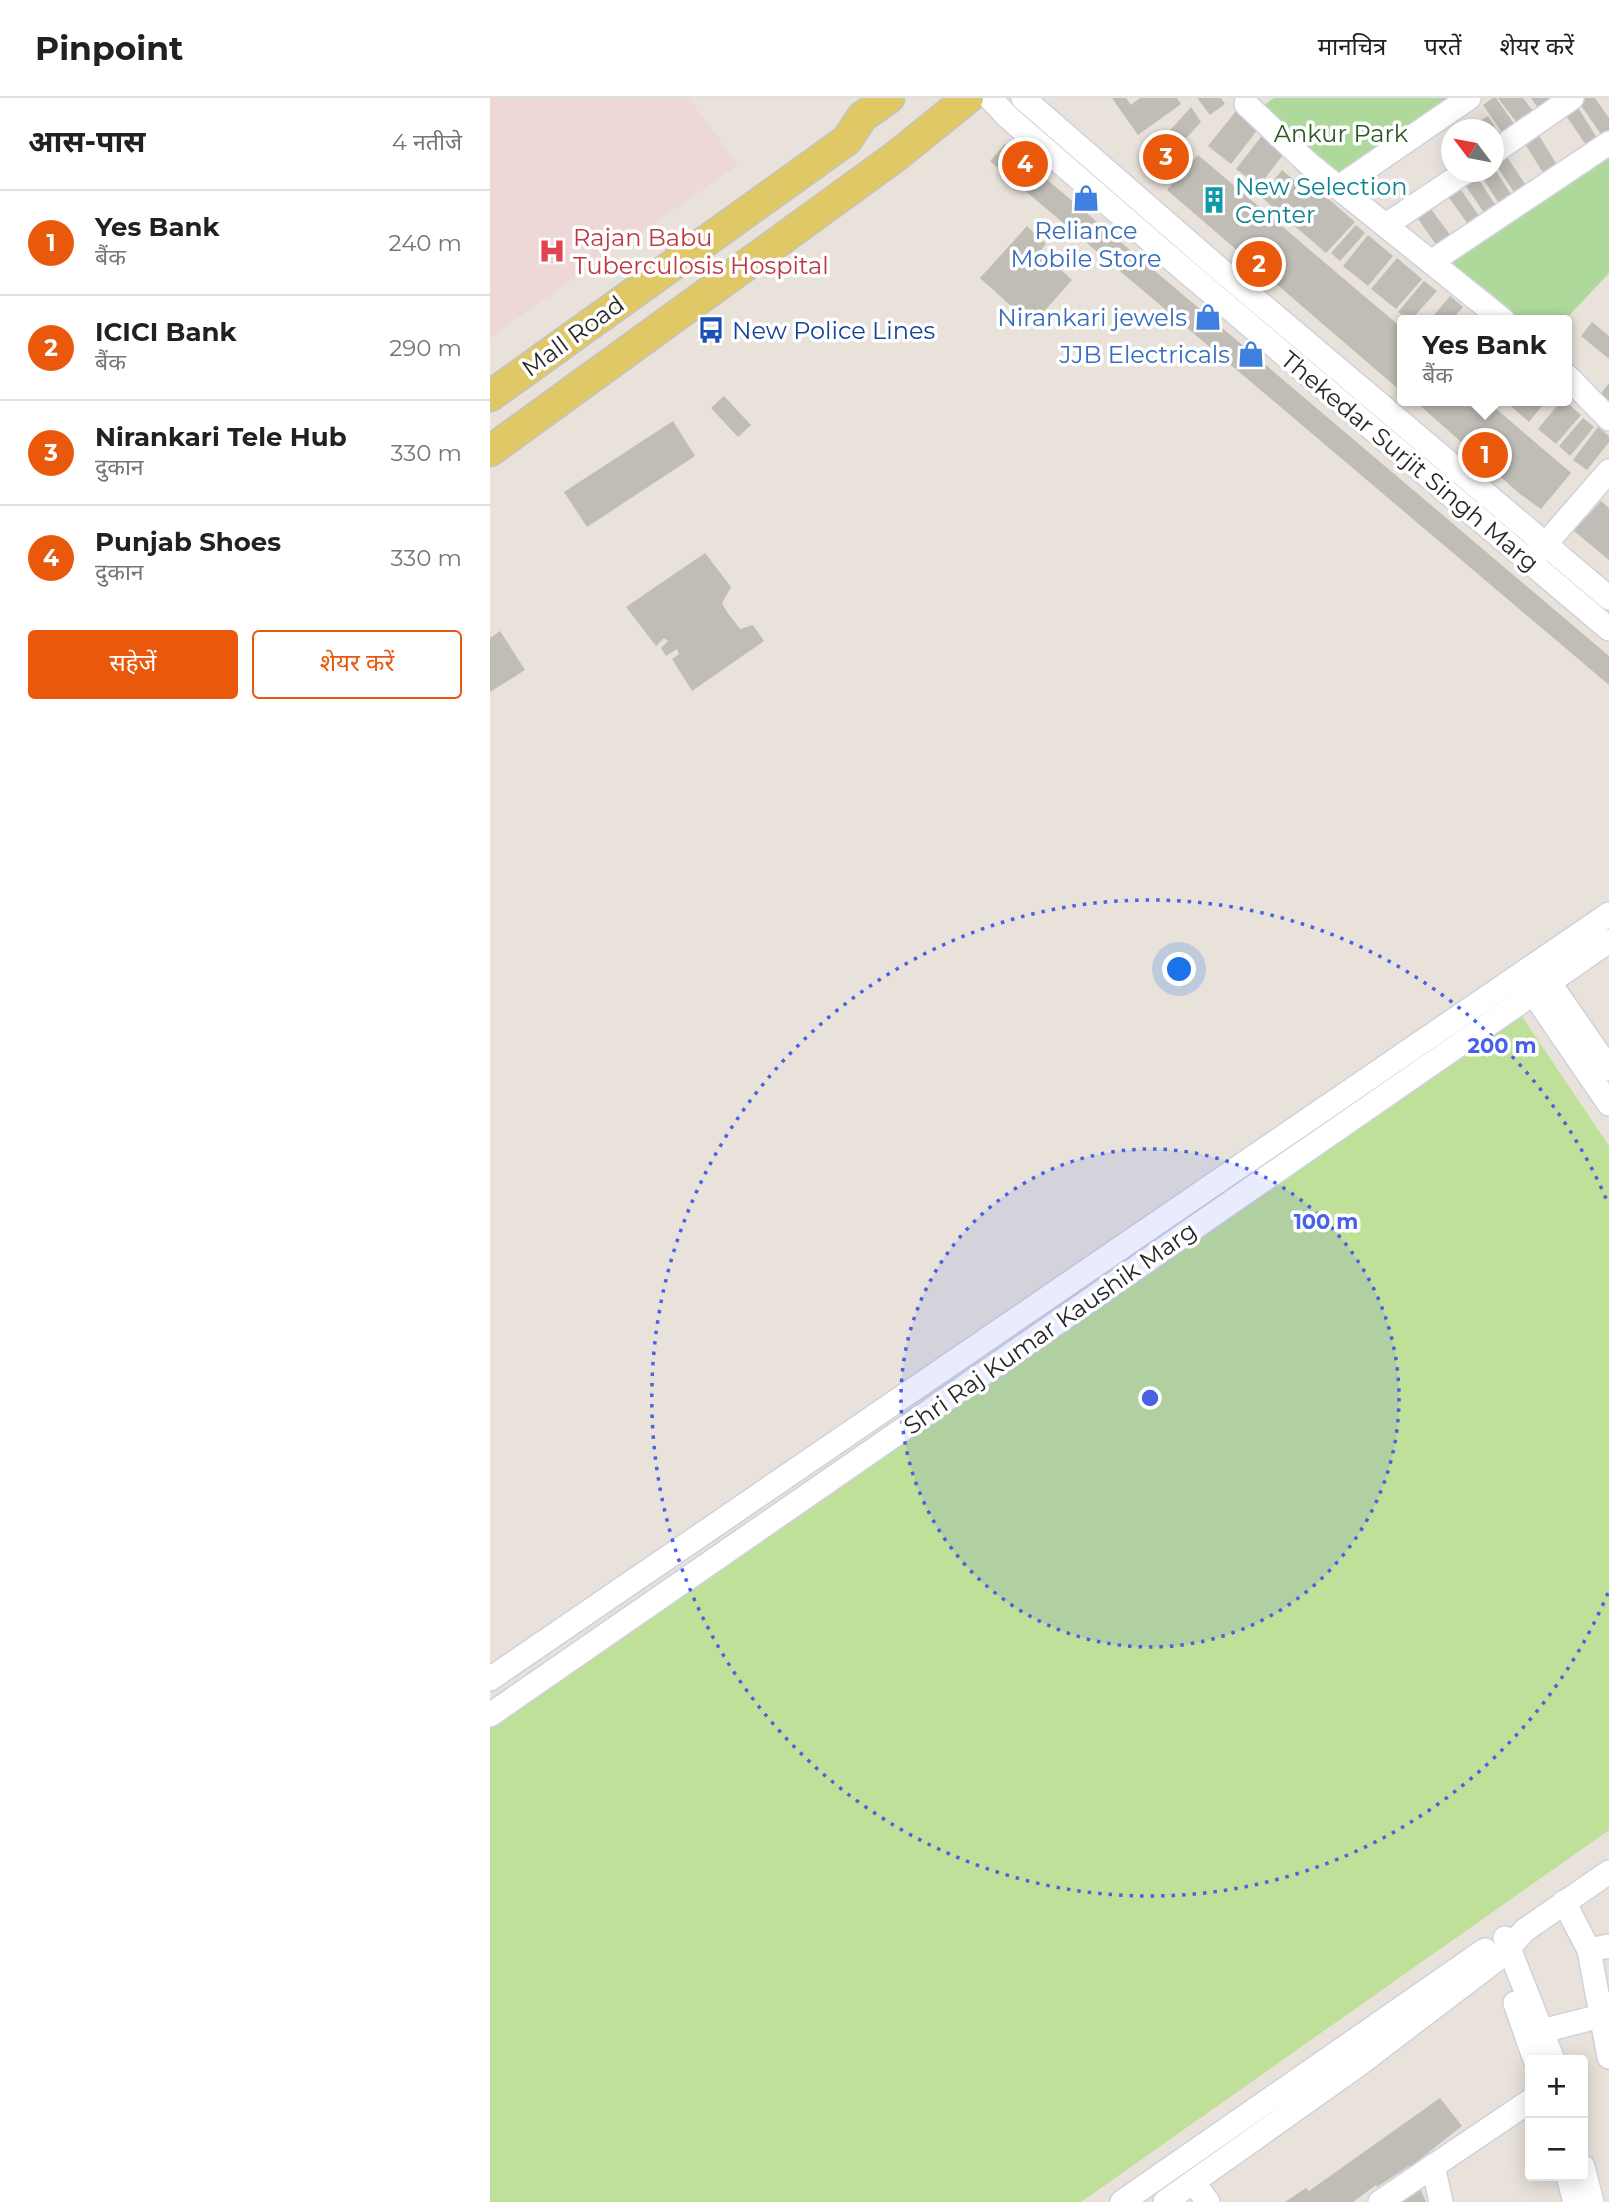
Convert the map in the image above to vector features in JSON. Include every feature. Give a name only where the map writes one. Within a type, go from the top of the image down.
[{"type":"main road","name":"Mall Road","points":[[490,396],[847,139],[862,117],[888,98]]},
{"type":"main road","points":[[490,451],[885,164],[968,98]]},
{"type":"street","name":"Thekedar Surjit Singh Marg","points":[[990,98],[1008,117],[1188,273],[1609,629]]},
{"type":"street","name":"Thekedar Surjit Singh Marg","points":[[1023,98],[1209,260],[1609,598]]},
{"type":"street","points":[[1339,187],[1469,98]]},
{"type":"street","points":[[1504,144],[1572,98]]},
{"type":"street","points":[[1246,102],[1309,164],[1497,315]]},
{"type":"street","points":[[1431,262],[1609,143]]},
{"type":"street","points":[[1386,225],[1450,182]]},
{"type":"street","points":[[1572,381],[1609,419]]},
{"type":"street","points":[[1530,563],[1609,471]]},
{"type":"street","name":"Shri Raj Kumar Kaushik Marg","points":[[490,1715],[1047,1331],[1534,978],[1609,914]]},
{"type":"street","name":"Shri Raj Kumar Kaushik Marg","points":[[490,1679],[1033,1308],[1534,978],[1609,941]]},
{"type":"street","points":[[1534,978],[1572,1050],[1609,1104]]},
{"type":"street","points":[[1534,978],[1605,1059]]},
{"type":"street","points":[[1572,1050],[1605,1059]]},
{"type":"street","points":[[1033,1308],[1047,1331]]},
{"type":"street","points":[[555,1635],[571,1659]]},
{"type":"street","points":[[1122,2202],[1609,1872]]},
{"type":"street","points":[[1564,1902],[1599,1948],[1609,2057]]},
{"type":"street","points":[[1507,1943],[1551,2055]]},
{"type":"street","points":[[1507,1943],[1534,2055]]},
{"type":"street","points":[[1165,2202],[1358,2064],[1507,1943]]},
{"type":"street","points":[[1542,2031],[1606,2015]]},
{"type":"street","points":[[1380,2202],[1525,2104]]},
{"type":"street","points":[[1433,2166],[1441,2202]]},
{"type":"street","points":[[1570,2181],[1575,2202]]},
{"type":"street","points":[[1587,2181],[1592,2202]]},
{"type":"street","points":[[1194,2182],[1208,2202]]},
{"type":"shaded area","name":"Rajan Babu Tuberculosis Hospital","points":[[490,98],[689,98],[738,165],[490,337]]},
{"type":"green space","name":"Ankur Park","points":[[1274,98],[1450,98],[1340,179],[1258,110]]},
{"type":"green space","points":[[1609,156],[1609,273],[1570,315],[1510,315],[1441,264]]},
{"type":"green space","points":[[1519,1012],[1609,1146],[1609,1830],[1081,2202],[490,2202],[490,1716]]},
{"type":"building","points":[[1112,98],[1126,98],[1131,105],[1140,98],[1177,98],[1181,104],[1138,135]]},
{"type":"building","points":[[1197,98],[1221,98],[1225,104],[1210,115]]},
{"type":"building","points":[[1496,98],[1520,132],[1508,141],[1504,135],[1504,119],[1493,119],[1483,105]]},
{"type":"building","points":[[1498,98],[1523,98],[1539,119],[1523,131]]},
{"type":"building","points":[[1531,98],[1560,98],[1544,116]]},
{"type":"building","points":[[1582,98],[1595,98],[1609,118],[1609,133],[1603,137],[1578,101]]},
{"type":"building","points":[[1575,103],[1599,141],[1588,148],[1563,111]]},
{"type":"building","points":[[1191,107],[1201,122],[1160,167],[1147,156]]},
{"type":"building","points":[[1236,111],[1259,128],[1231,164],[1208,146]]},
{"type":"building","points":[[1537,132],[1560,170],[1547,179],[1523,141]]},
{"type":"building","points":[[1264,133],[1286,151],[1259,186],[1236,169]]},
{"type":"building","points":[[1005,144],[1609,656],[1609,685],[990,161]]},
{"type":"building","points":[[1198,155],[1397,324],[1397,388],[1167,190]]},
{"type":"building","points":[[1504,155],[1531,193],[1519,200],[1504,177]]},
{"type":"building","points":[[1282,170],[1295,181],[1301,175],[1355,222],[1326,253],[1261,197]]},
{"type":"building","points":[[1463,182],[1480,182],[1500,212],[1489,220]]},
{"type":"building","points":[[1485,182],[1503,182],[1516,202],[1503,210]]},
{"type":"building","points":[[1459,187],[1484,223],[1473,231],[1447,195]]},
{"type":"building","points":[[1431,209],[1456,243],[1442,253],[1418,219]]},
{"type":"building","points":[[1356,225],[1365,233],[1340,261],[1331,253]]},
{"type":"building","points":[[1027,226],[1046,244],[1040,251],[1072,280],[1032,325],[980,278]]},
{"type":"building","points":[[1368,235],[1393,256],[1368,286],[1343,266]]},
{"type":"building","points":[[1397,258],[1422,279],[1396,309],[1371,289]]},
{"type":"building","points":[[1424,281],[1437,291],[1415,315],[1402,315],[1398,312]]},
{"type":"building","points":[[1450,296],[1463,307],[1456,315],[1434,315]]},
{"type":"building","points":[[1592,322],[1609,336],[1609,359],[1581,336]]},
{"type":"building","points":[[1609,383],[1609,403],[1599,396]]},
{"type":"building","points":[[724,396],[751,425],[738,437],[711,408]]},
{"type":"building","points":[[1420,406],[1493,406],[1571,473],[1541,509],[1520,494]]},
{"type":"building","points":[[1511,406],[1542,406],[1529,422]]},
{"type":"building","points":[[1557,406],[1571,406],[1581,415],[1556,444],[1538,429]]},
{"type":"building","points":[[1583,418],[1594,427],[1570,456],[1559,446]]},
{"type":"building","points":[[673,421],[695,456],[587,527],[564,492]]},
{"type":"building","points":[[1598,427],[1609,436],[1609,442],[1587,470],[1573,460]]},
{"type":"building","points":[[1601,501],[1609,508],[1609,560],[1574,531]]},
{"type":"building","points":[[705,553],[731,587],[722,603],[727,612],[740,629],[753,625],[764,641],[692,691],[672,659],[679,654],[677,649],[666,656],[661,648],[668,641],[664,638],[656,646],[626,607]]},
{"type":"building","points":[[500,631],[525,670],[490,692],[490,638]]},
{"type":"building","points":[[1440,2098],[1462,2126],[1410,2167],[1377,2187],[1376,2185],[1353,2202],[1285,2202],[1306,2188],[1309,2191]]},
{"type":"building","points":[[1419,2186],[1426,2202],[1398,2202]]},
{"type":"place","name":"Nirankari Tele Hub","points":[[1166,157]]},
{"type":"place","name":"Punjab Shoes","points":[[1025,164]]},
{"type":"place","name":"Reliance Mobile Store","points":[[1086,198]]},
{"type":"place","name":"New Selection Center","points":[[1214,200]]},
{"type":"place","name":"Rajan Babu Tuberculosis Hospital","points":[[552,251]]},
{"type":"place","name":"ICICI Bank","points":[[1259,264]]},
{"type":"place","name":"Nirankari jewels","points":[[1208,317]]},
{"type":"place","name":"New Police Lines","points":[[711,330]]},
{"type":"place","name":"JJB Electricals","points":[[1251,354]]},
{"type":"place","name":"Yes Bank","points":[[1485,455]]}]
